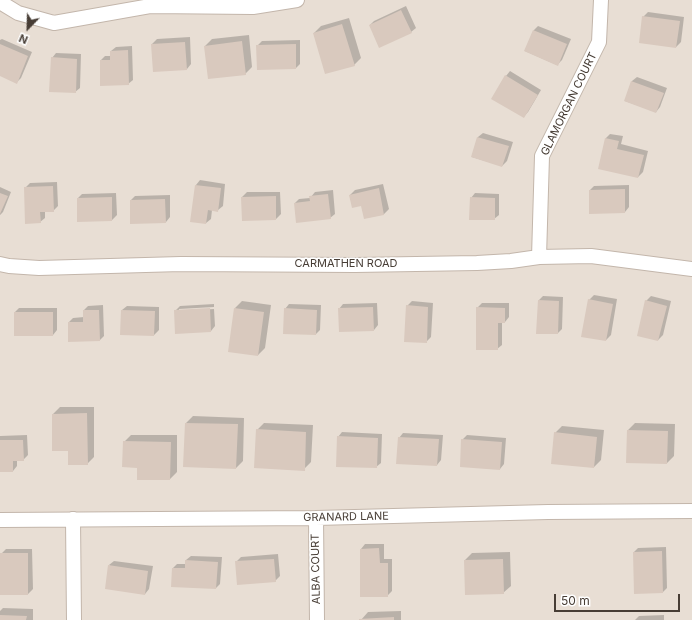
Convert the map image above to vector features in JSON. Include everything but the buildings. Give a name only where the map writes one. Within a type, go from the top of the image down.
[{"type":"street","points":[[0,2],[18,13],[54,23],[150,6],[253,7],[297,0]]},
{"type":"street","name":"GLAMORGAN COURT","points":[[539,257],[542,156],[599,42],[601,0]]},
{"type":"street","name":"CARMATHEN ROAD","points":[[0,264],[39,268],[181,264],[355,265],[512,262],[539,257],[591,256],[624,259],[692,269]]},
{"type":"street","name":"GRANARD LANE","points":[[0,520],[316,518],[548,512],[692,511]]},
{"type":"street","name":"ALBA COURT","points":[[316,518],[317,620]]},
{"type":"street","points":[[73,519],[74,620]]},
{"type":"shaded area","points":[[0,0],[692,0],[692,620],[0,620]]}]
